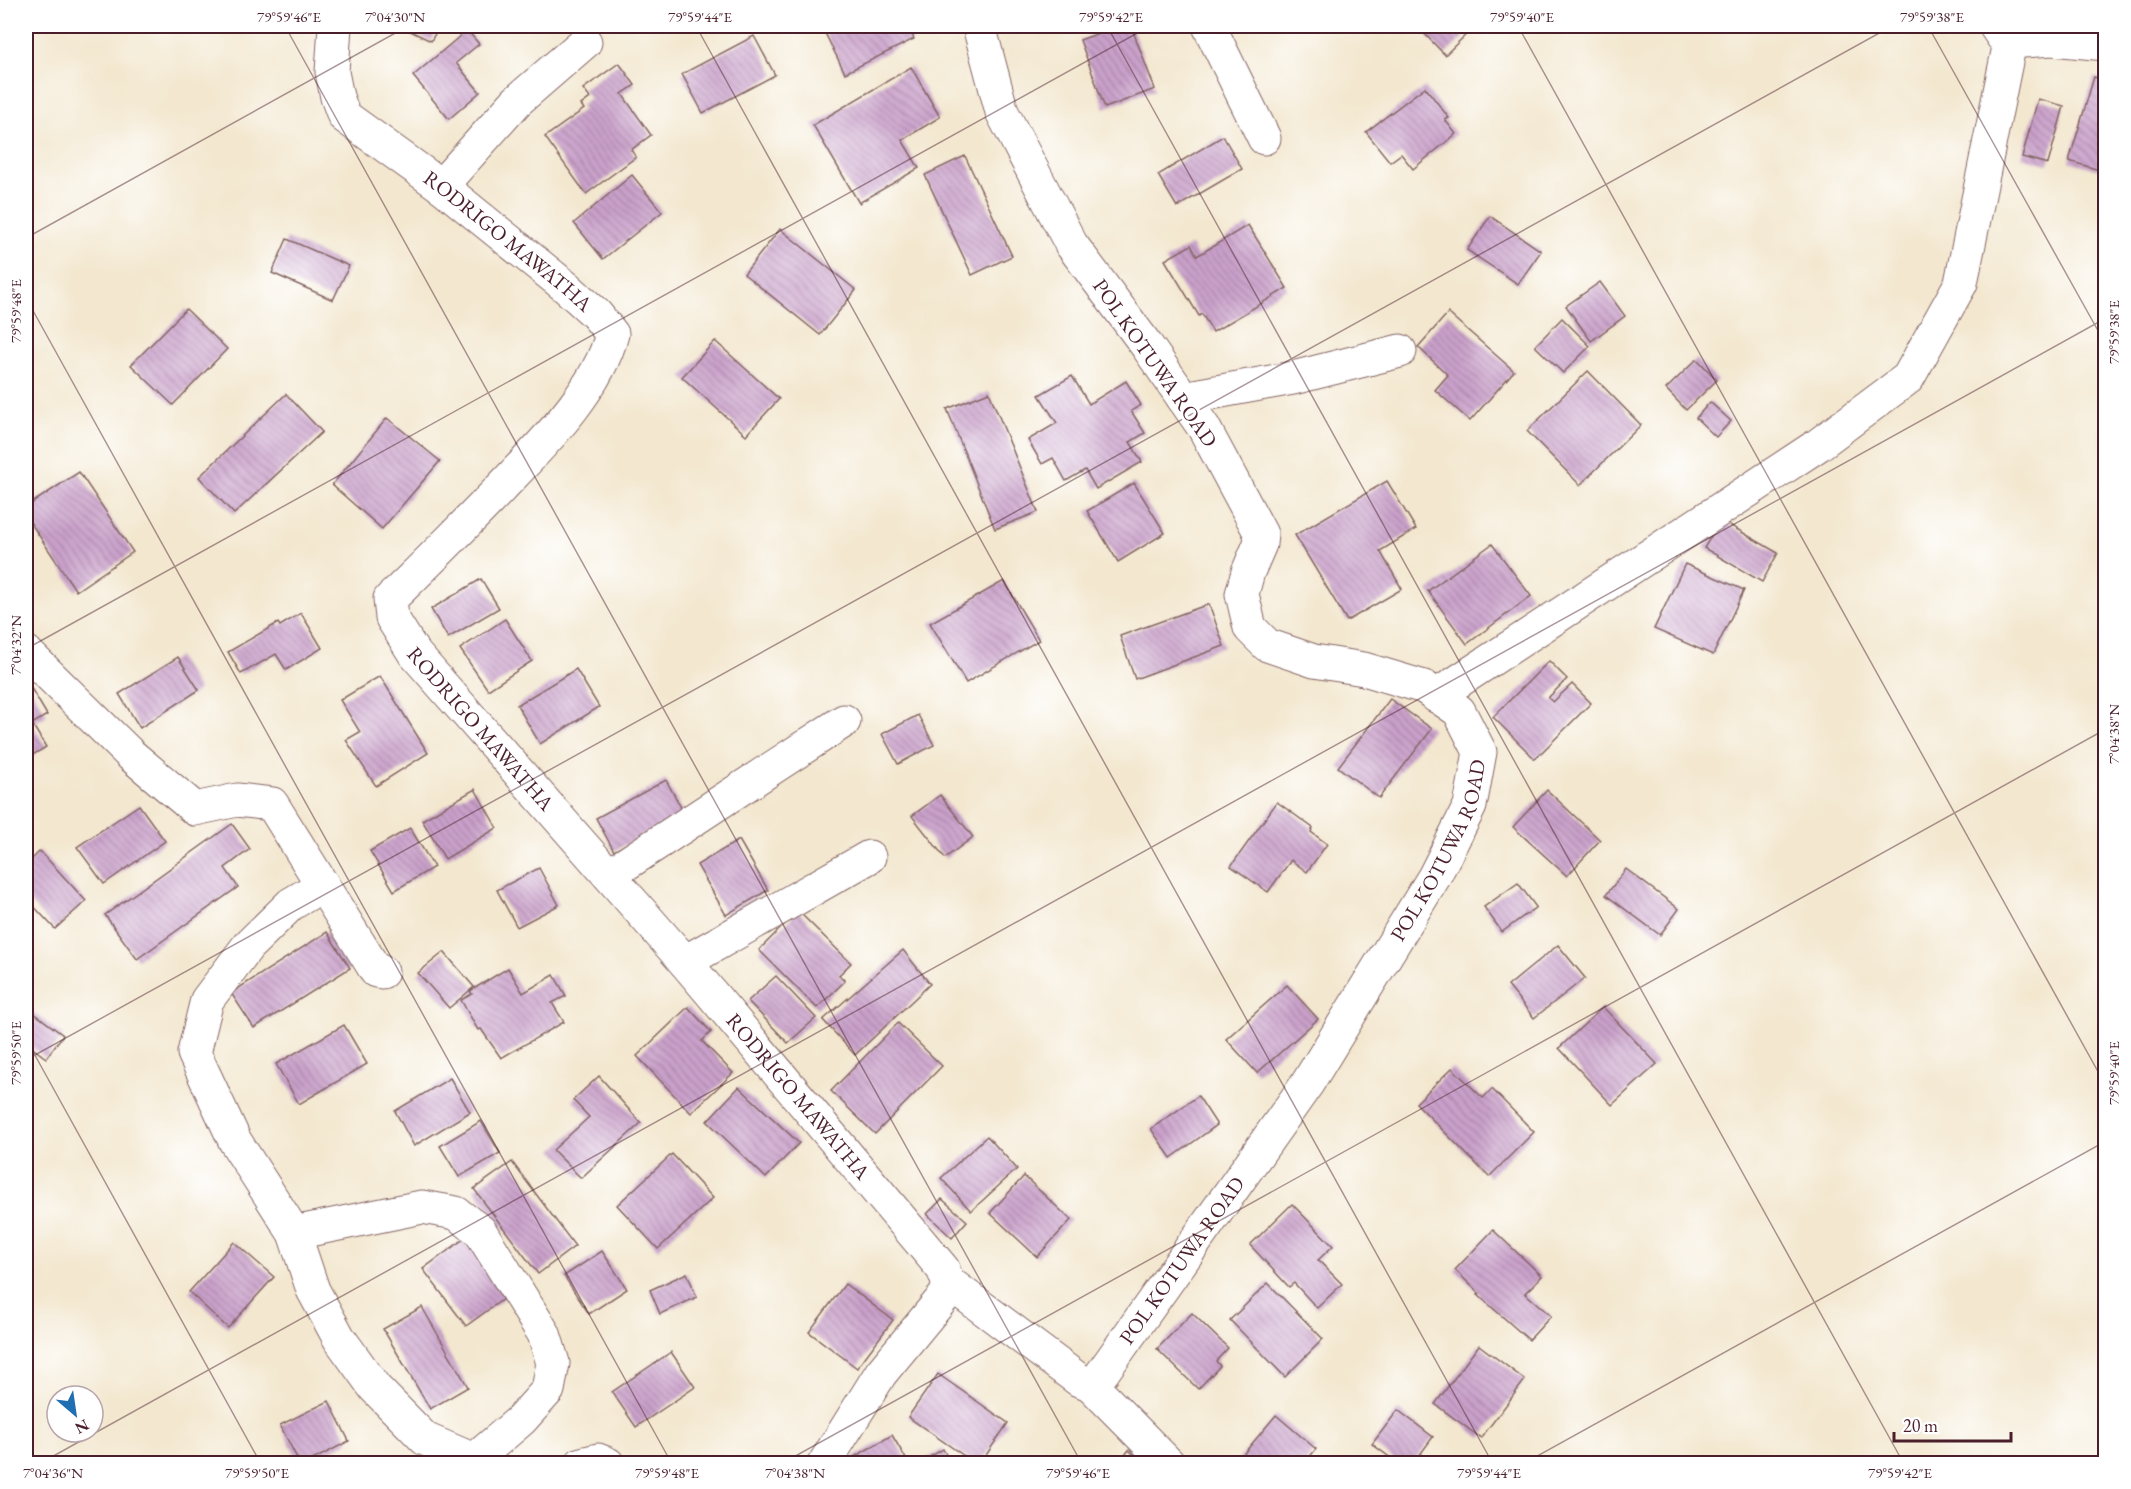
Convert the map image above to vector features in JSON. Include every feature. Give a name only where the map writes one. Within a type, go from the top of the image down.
[{"type":"street","name":"RODRIGO MAWATHA","points":[[335,26],[333,72],[337,97],[344,116],[441,186],[566,287],[596,314],[612,334],[608,349],[587,388],[542,444],[390,599],[392,618],[414,653],[685,962],[943,1269],[948,1282]]},
{"type":"street","name":"POL KOTUWA ROAD","points":[[979,26],[1002,112],[1071,244],[1147,346],[1204,428],[1261,534],[1260,544],[1248,572],[1242,594],[1250,628],[1267,645],[1314,661],[1364,669],[1424,687],[1459,711],[1480,752],[1470,806],[1434,877],[1307,1084],[1098,1379],[1090,1384]]},
{"type":"street","points":[[1209,26],[1264,138]]},
{"type":"street","points":[[1436,696],[1818,445],[1908,378],[1961,283],[2003,34],[2106,44]]},
{"type":"street","points":[[441,186],[517,101],[585,42]]},
{"type":"street","points":[[1183,398],[1293,378],[1400,351]]},
{"type":"street","points":[[26,652],[131,755],[195,809],[237,800],[272,804],[376,971],[382,972]]},
{"type":"street","points":[[609,875],[844,721]]},
{"type":"street","points":[[685,962],[869,857]]},
{"type":"street","points":[[294,1233],[422,1207],[456,1213],[480,1231],[544,1334],[553,1363],[548,1390],[478,1462],[425,1439],[375,1388],[339,1338],[313,1290],[294,1233],[235,1141],[194,1053],[207,1000],[248,946],[291,904],[323,885]]},
{"type":"street","points":[[948,1282],[1079,1380],[1090,1384],[1169,1464]]},
{"type":"street","points":[[825,1464],[881,1373],[947,1293],[948,1282]]},
{"type":"street","points":[[581,1464],[598,1461],[608,1464]]},
{"type":"building","points":[[400,26],[439,26],[431,41]]},
{"type":"building","points":[[829,26],[908,26],[914,39],[845,73],[823,29]]},
{"type":"building","points":[[1118,26],[1131,26],[1155,89],[1105,108],[1080,40]]},
{"type":"building","points":[[1417,26],[1475,26],[1445,55]]},
{"type":"building","points":[[467,30],[479,44],[456,63],[480,92],[449,119],[413,76]]},
{"type":"building","points":[[754,36],[775,75],[703,113],[682,74]]},
{"type":"building","points":[[619,63],[635,85],[622,94],[651,135],[631,150],[636,157],[586,194],[545,137],[584,109],[581,105],[590,98],[583,89]]},
{"type":"building","points":[[911,67],[940,117],[902,140],[919,168],[859,203],[813,125]]},
{"type":"building","points":[[2094,77],[2106,80],[2106,172],[2069,161]]},
{"type":"building","points":[[1425,87],[1449,118],[1445,120],[1456,134],[1413,169],[1401,154],[1390,162],[1366,132]]},
{"type":"building","points":[[2038,99],[2064,106],[2048,164],[2022,157]]},
{"type":"building","points":[[1223,136],[1242,169],[1177,207],[1158,175]]},
{"type":"building","points":[[965,156],[1012,256],[972,275],[925,175]]},
{"type":"building","points":[[632,175],[662,212],[603,259],[574,223]]},
{"type":"building","points":[[1490,216],[1541,251],[1518,284],[1467,250]]},
{"type":"building","points":[[1248,225],[1287,288],[1213,332],[1202,314],[1199,316],[1165,260],[1191,245],[1197,256]]},
{"type":"building","points":[[780,229],[856,290],[820,335],[744,274]]},
{"type":"building","points":[[287,239],[349,266],[333,300],[272,273]]},
{"type":"building","points":[[1600,282],[1625,316],[1591,341],[1566,306]]},
{"type":"building","points":[[186,309],[227,349],[173,405],[131,365]]},
{"type":"building","points":[[1448,313],[1514,371],[1470,421],[1435,390],[1448,375],[1418,347]]},
{"type":"building","points":[[1562,318],[1590,346],[1563,373],[1535,346]]},
{"type":"building","points":[[715,341],[779,399],[746,435],[682,377]]},
{"type":"building","points":[[1697,359],[1717,380],[1686,410],[1666,389]]},
{"type":"building","points":[[1588,371],[1641,425],[1580,485],[1527,431]]},
{"type":"building","points":[[1072,376],[1089,404],[1126,381],[1141,405],[1131,411],[1145,433],[1130,442],[1142,462],[1096,489],[1085,470],[1066,481],[1053,458],[1042,464],[1028,440],[1057,423],[1039,395]]},
{"type":"building","points":[[989,392],[1038,512],[995,529],[947,409]]},
{"type":"building","points":[[286,394],[322,432],[234,514],[199,477]]},
{"type":"building","points":[[1710,402],[1731,421],[1716,437],[1696,418]]},
{"type":"building","points":[[387,418],[440,461],[382,529],[332,485]]},
{"type":"building","points":[[79,472],[133,552],[76,591],[26,516],[26,507]]},
{"type":"building","points":[[1387,481],[1416,529],[1380,551],[1402,589],[1347,621],[1295,535]]},
{"type":"building","points":[[1134,483],[1165,533],[1118,562],[1087,511]]},
{"type":"building","points":[[1721,520],[1778,553],[1762,582],[1704,548]]},
{"type":"building","points":[[1492,544],[1531,596],[1467,644],[1428,591]]},
{"type":"building","points":[[1685,564],[1744,590],[1713,655],[1654,629]]},
{"type":"building","points":[[481,579],[499,608],[448,638],[431,609]]},
{"type":"building","points":[[1004,581],[1039,640],[966,683],[930,623]]},
{"type":"building","points":[[1209,604],[1224,646],[1135,679],[1120,636]]},
{"type":"building","points":[[301,613],[322,648],[286,670],[276,654],[241,674],[228,652],[278,623],[280,626]]},
{"type":"building","points":[[505,619],[532,661],[488,690],[460,649]]},
{"type":"building","points":[[178,657],[199,690],[140,728],[119,694]]},
{"type":"building","points":[[1549,661],[1567,679],[1548,698],[1553,702],[1572,684],[1591,703],[1535,759],[1493,717]]},
{"type":"building","points":[[576,669],[599,707],[540,744],[517,705]]},
{"type":"building","points":[[380,676],[428,753],[376,786],[346,740],[360,732],[340,700]]},
{"type":"building","points":[[28,683],[47,715],[32,724],[46,747],[26,759],[26,685]]},
{"type":"building","points":[[1390,699],[1432,729],[1379,798],[1338,767]]},
{"type":"building","points":[[918,715],[934,745],[898,764],[882,734]]},
{"type":"building","points":[[666,780],[684,813],[614,851],[596,818]]},
{"type":"building","points":[[475,789],[497,828],[445,859],[422,820]]},
{"type":"building","points":[[1547,790],[1600,840],[1567,876],[1513,827]]},
{"type":"building","points":[[940,795],[973,837],[945,858],[912,816]]},
{"type":"building","points":[[1277,802],[1313,828],[1311,832],[1327,844],[1307,872],[1291,860],[1268,892],[1231,866]]},
{"type":"building","points":[[139,805],[165,841],[104,884],[77,847]]},
{"type":"building","points":[[232,824],[250,849],[225,868],[238,887],[137,959],[105,915]]},
{"type":"building","points":[[410,828],[434,867],[394,891],[370,851]]},
{"type":"building","points":[[739,840],[768,890],[726,915],[697,865]]},
{"type":"building","points":[[40,851],[86,901],[55,929],[26,898],[26,865]]},
{"type":"building","points":[[539,868],[559,905],[517,927],[497,890]]},
{"type":"building","points":[[1626,869],[1679,909],[1660,935],[1606,895]]},
{"type":"building","points":[[1518,883],[1536,907],[1502,932],[1484,907]]},
{"type":"building","points":[[798,911],[851,963],[839,975],[845,981],[817,1008],[759,950]]},
{"type":"building","points":[[327,932],[350,968],[254,1028],[231,993]]},
{"type":"building","points":[[1558,945],[1585,978],[1534,1018],[1508,986]]},
{"type":"building","points":[[903,950],[930,984],[855,1055],[823,1020]]},
{"type":"building","points":[[444,952],[474,987],[449,1008],[418,973]]},
{"type":"building","points":[[508,968],[523,993],[554,975],[566,996],[552,1003],[564,1022],[501,1058],[481,1029],[478,1030],[461,1000],[472,994],[470,991]]},
{"type":"building","points":[[776,976],[816,1018],[788,1043],[748,1001]]},
{"type":"building","points":[[1287,985],[1318,1019],[1257,1073],[1226,1039]]},
{"type":"building","points":[[26,1007],[63,1035],[46,1058],[26,1043]]},
{"type":"building","points":[[688,1007],[711,1032],[702,1041],[733,1073],[691,1113],[637,1056]]},
{"type":"building","points":[[1603,1007],[1657,1064],[1612,1105],[1559,1048]]},
{"type":"building","points":[[898,1023],[942,1066],[875,1134],[831,1091]]},
{"type":"building","points":[[344,1025],[367,1064],[299,1104],[276,1064]]},
{"type":"building","points":[[1452,1068],[1483,1098],[1492,1089],[1534,1132],[1489,1177],[1416,1103]]},
{"type":"building","points":[[599,1076],[641,1123],[581,1178],[553,1150],[589,1117],[573,1100]]},
{"type":"building","points":[[450,1078],[470,1112],[414,1146],[395,1111]]},
{"type":"building","points":[[739,1087],[799,1143],[766,1178],[707,1121]]},
{"type":"building","points":[[1198,1096],[1217,1125],[1171,1158],[1151,1129]]},
{"type":"building","points":[[481,1121],[500,1153],[459,1177],[440,1146]]},
{"type":"building","points":[[987,1136],[1017,1169],[971,1211],[941,1178]]},
{"type":"building","points":[[672,1154],[713,1198],[658,1249],[617,1205]]},
{"type":"building","points":[[512,1162],[575,1246],[538,1274],[474,1189]]},
{"type":"building","points":[[1024,1176],[1071,1220],[1037,1257],[990,1213]]},
{"type":"building","points":[[942,1199],[967,1221],[952,1238],[927,1214]]},
{"type":"building","points":[[1292,1204],[1333,1246],[1318,1260],[1342,1284],[1317,1308],[1294,1283],[1289,1287],[1250,1245]]},
{"type":"building","points":[[1493,1230],[1542,1276],[1525,1293],[1551,1316],[1529,1340],[1478,1295],[1480,1294],[1455,1270]]},
{"type":"building","points":[[472,1233],[514,1291],[466,1326],[423,1269]]},
{"type":"building","points":[[234,1242],[274,1277],[228,1328],[189,1292]]},
{"type":"building","points":[[602,1251],[627,1289],[589,1314],[564,1276]]},
{"type":"building","points":[[687,1273],[697,1297],[660,1314],[650,1290]]},
{"type":"building","points":[[1268,1283],[1323,1339],[1285,1377],[1230,1320]]},
{"type":"building","points":[[845,1284],[893,1320],[857,1368],[809,1332]]},
{"type":"building","points":[[422,1307],[468,1387],[430,1409],[383,1329]]},
{"type":"building","points":[[1192,1313],[1228,1348],[1216,1361],[1220,1366],[1198,1389],[1157,1349]]},
{"type":"building","points":[[1479,1345],[1525,1380],[1481,1438],[1435,1404]]},
{"type":"building","points":[[671,1352],[695,1387],[636,1427],[612,1392]]},
{"type":"building","points":[[938,1374],[1008,1423],[980,1464],[976,1464],[908,1417]]},
{"type":"building","points":[[329,1401],[349,1441],[305,1464],[300,1464],[280,1425]]},
{"type":"building","points":[[1398,1410],[1433,1437],[1413,1464],[1399,1464],[1372,1444]]},
{"type":"building","points":[[1276,1415],[1316,1449],[1304,1464],[1235,1464]]},
{"type":"building","points":[[892,1435],[909,1464],[842,1464]]},
{"type":"building","points":[[943,1449],[951,1464],[918,1464]]},
{"type":"building","points":[[1129,1450],[1143,1464],[1118,1464]]}]
